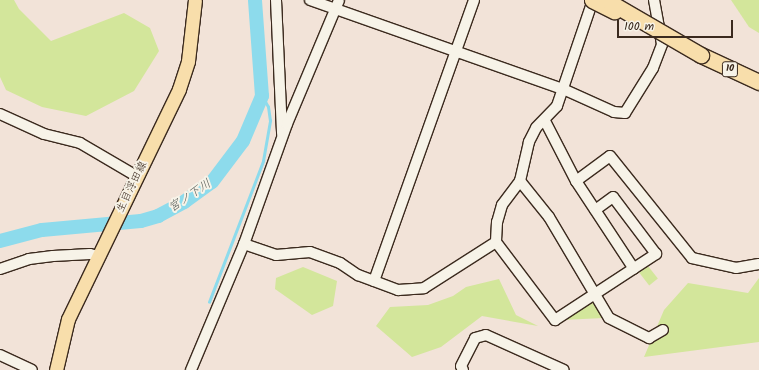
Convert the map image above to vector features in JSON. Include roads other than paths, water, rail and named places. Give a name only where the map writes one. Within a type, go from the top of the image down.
[{"type":"highway","points":[[592,0],[663,34]]},
{"type":"highway","name":"10","points":[[606,0],[663,34],[759,82]]},
{"type":"highway","name":"10","points":[[614,0],[702,54],[759,77]]},
{"type":"main road","name":"生目浮田線","points":[[56,370],[68,318],[179,89],[188,61],[195,0]]},
{"type":"street","points":[[276,0],[282,140]]},
{"type":"street","points":[[310,0],[338,4],[455,51],[563,89],[614,112],[625,113],[655,65],[662,44],[654,0]]},
{"type":"street","points":[[374,281],[474,0]]},
{"type":"street","points":[[592,0],[557,106],[536,128],[529,142],[520,181],[502,205],[497,222],[496,242],[555,320],[656,254],[614,197],[595,210]]},
{"type":"street","points":[[191,370],[244,244],[282,140],[338,4]]},
{"type":"street","points":[[0,114],[44,134],[80,143],[138,176]]},
{"type":"street","points":[[545,120],[576,181],[634,269]]},
{"type":"street","points":[[576,181],[610,156],[692,258],[736,268],[759,264]]},
{"type":"street","points":[[520,181],[549,217],[610,318],[649,338],[663,330]]},
{"type":"street","points":[[244,244],[276,255],[310,252],[340,263],[358,275],[398,290],[424,288],[496,242]]},
{"type":"street","points":[[0,269],[29,259],[90,254],[98,256]]},
{"type":"street","points":[[463,370],[461,366],[475,338],[486,335],[564,370]]},
{"type":"street","points":[[0,355],[32,370]]},
{"type":"waterway","name":"宮ノ下川","points":[[0,241],[42,230],[141,221],[158,216],[184,202],[212,182],[243,141],[262,96],[255,0]]},
{"type":"waterway","points":[[209,302],[263,161],[270,121],[268,107],[262,96]]}]
